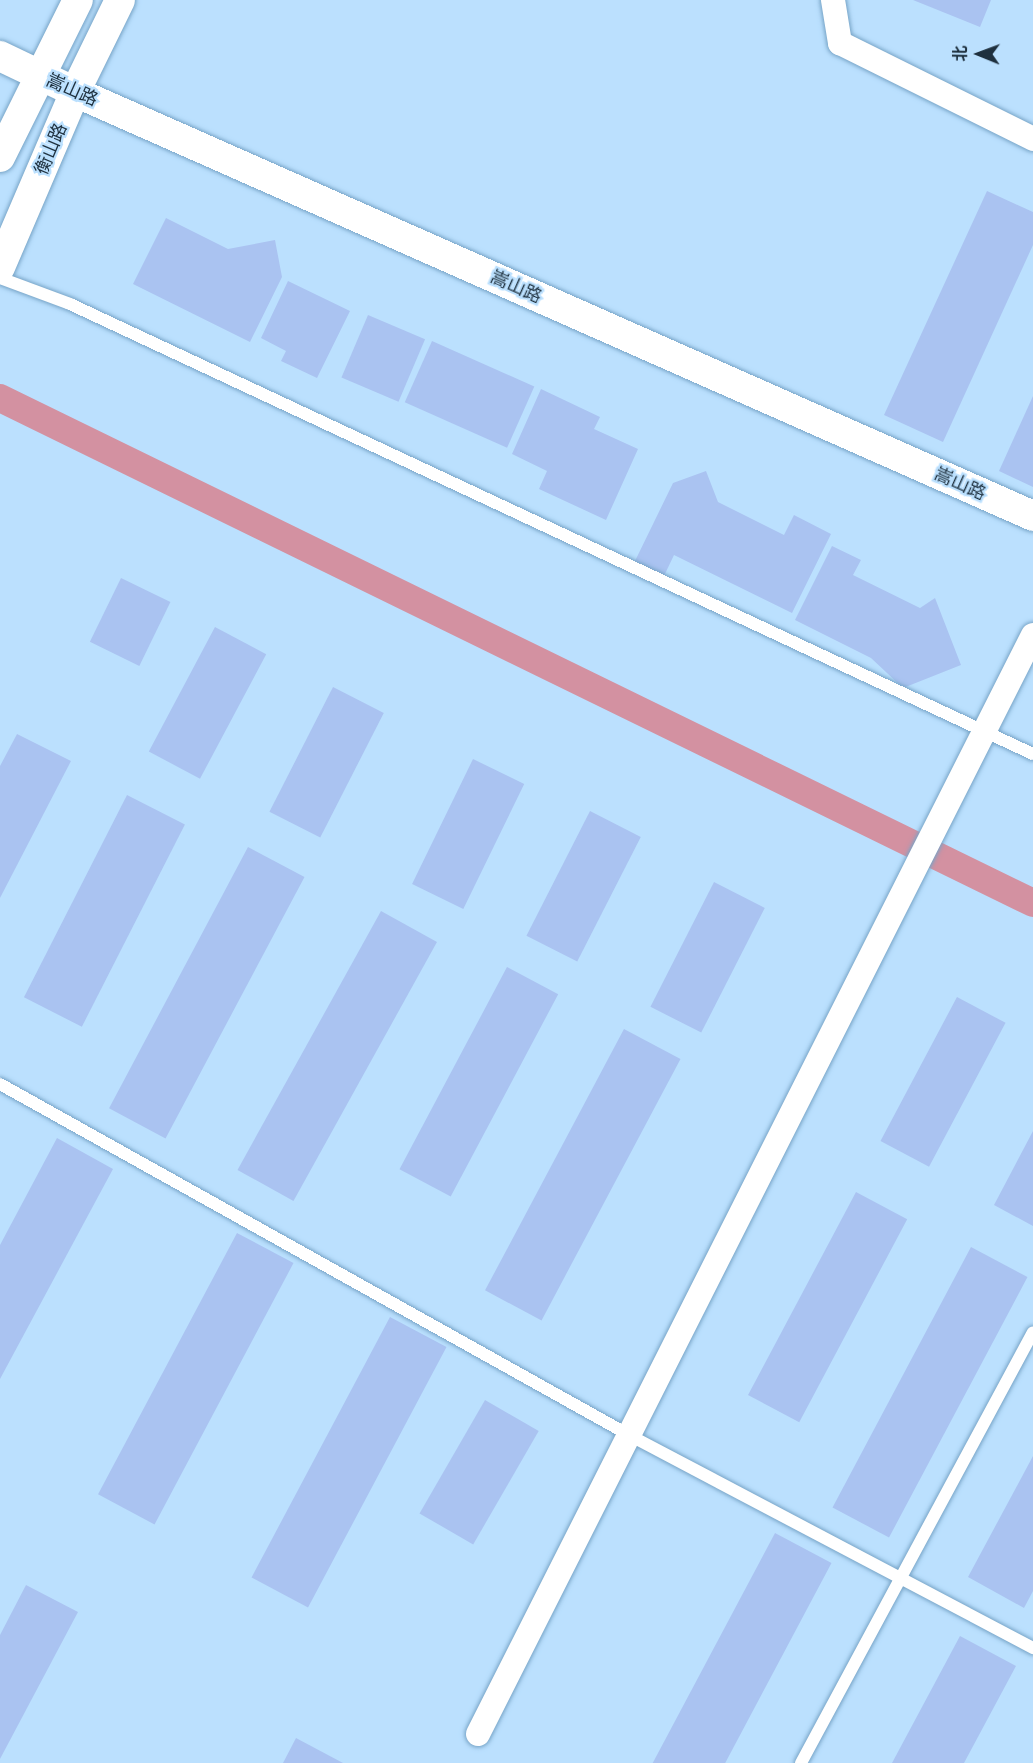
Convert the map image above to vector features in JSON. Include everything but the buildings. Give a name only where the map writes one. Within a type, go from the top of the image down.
[{"type":"street","points":[[0,157],[78,0]]},
{"type":"street","name":"衡山路","points":[[0,267],[75,92],[120,0]]},
{"type":"street","points":[[834,0],[840,43],[1033,139]]},
{"type":"street","name":"嵩山路","points":[[0,56],[39,76],[1033,516]]},
{"type":"street","points":[[478,1734],[1033,635]]},
{"type":"lane","points":[[0,278],[70,304],[1033,754]]},
{"type":"lane","points":[[0,1084],[629,1435],[1033,1648]]},
{"type":"lane","points":[[801,1763],[1033,1333]]},
{"type":"waterway","points":[[0,398],[1033,903]]}]
